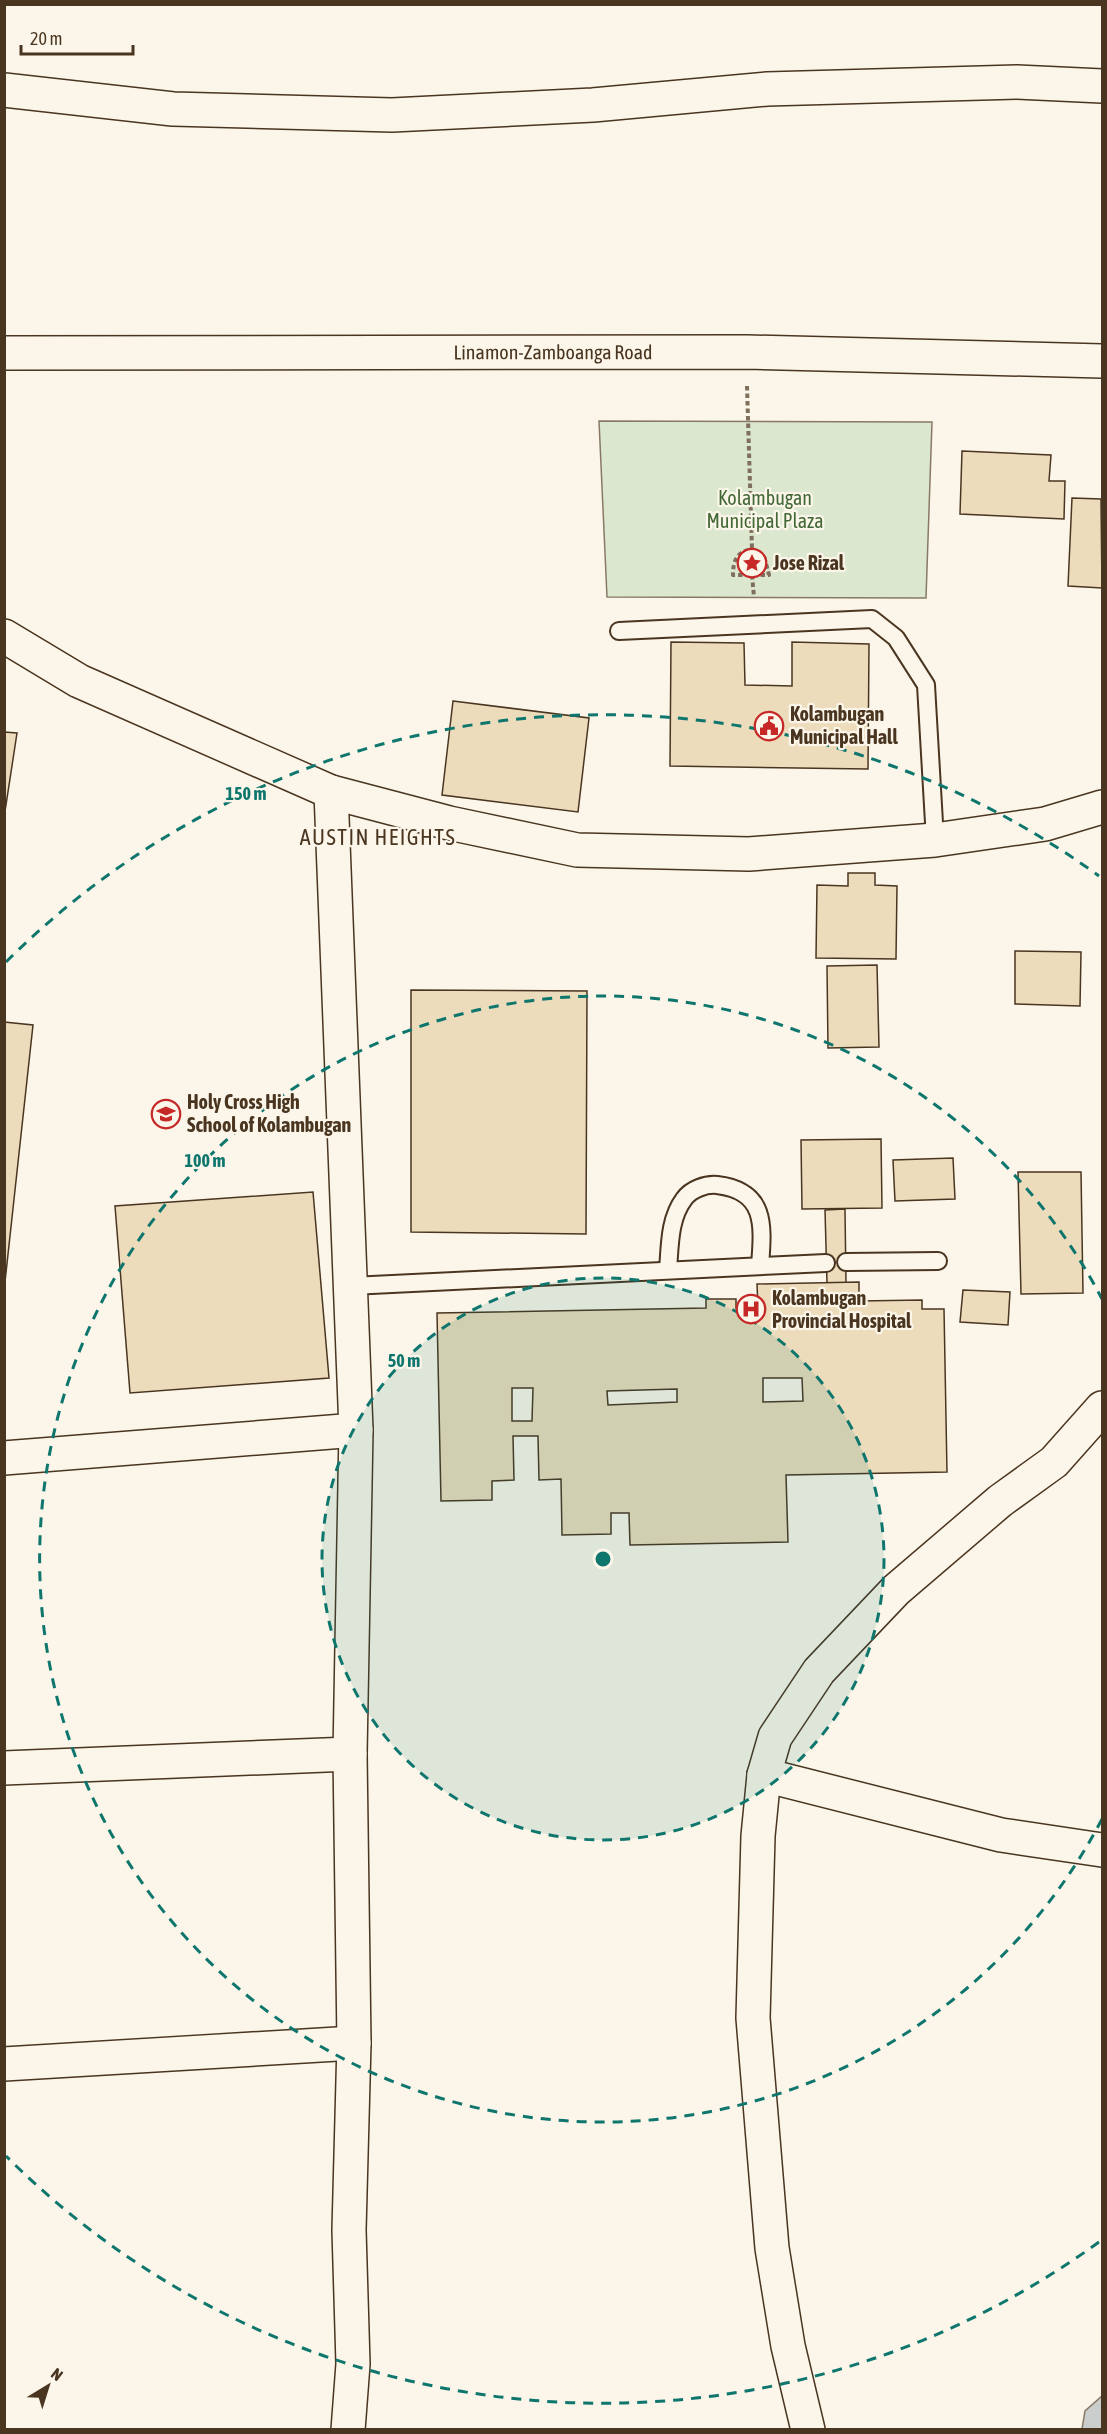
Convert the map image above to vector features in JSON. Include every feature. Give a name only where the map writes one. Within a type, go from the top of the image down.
[{"type":"main road","points":[[4,90],[172,109],[392,115],[593,105],[767,89],[1017,82],[1102,86]]},
{"type":"main road","name":"Linamon-Zamboanga Road","points":[[4,353],[747,352],[1102,361]]},
{"type":"main road","points":[[4,636],[79,681],[331,792],[449,823],[577,850],[749,854],[935,840],[1045,824],[1102,807]]},
{"type":"main road","points":[[331,792],[356,1430],[350,1754],[354,2043],[349,2230],[353,2364],[348,2430]]},
{"type":"main road","points":[[808,2430],[788,2346],[772,2248],[753,2018],[758,1836],[764,1775],[775,1737],[819,1671],[896,1590],[1000,1501],[1054,1462],[1102,1408]]},
{"type":"main road","points":[[4,1458],[356,1430]]},
{"type":"main road","points":[[4,1768],[350,1754]]},
{"type":"main road","points":[[764,1775],[1002,1835],[1102,1850]]},
{"type":"main road","points":[[4,2064],[354,2043]]},
{"type":"lane","points":[[619,631],[872,619],[896,639],[926,685],[935,840]]},
{"type":"lane","points":[[668,1270],[672,1222],[685,1197],[706,1184],[736,1188],[753,1200],[763,1228],[760,1266]]},
{"type":"lane","points":[[846,1262],[938,1261]]},
{"type":"lane","points":[[351,1287],[826,1263]]},
{"type":"path","points":[[747,352],[752,549]]},
{"type":"path","points":[[752,549],[764,556],[768,575],[734,575],[734,560],[738,555],[752,549]]},
{"type":"green space","name":"Kolambugan Municipal Plaza","points":[[599,421],[932,422],[926,598],[607,597]]},
{"type":"shaded area","points":[[1102,2396],[1102,2429],[1082,2429],[1085,2411]]},
{"type":"building","points":[[962,451],[1051,455],[1049,481],[1065,481],[1064,519],[960,514]]},
{"type":"building","points":[[1072,498],[1101,499],[1102,588],[1068,586]]},
{"type":"building","name":"Kolambugan Municipal Hall","points":[[671,642],[744,643],[745,685],[792,686],[792,642],[869,644],[868,769],[670,766]]},
{"type":"building","points":[[453,701],[589,718],[578,812],[442,795]]},
{"type":"building","points":[[4,732],[17,733],[4,818]]},
{"type":"building","points":[[848,873],[875,873],[875,885],[897,886],[896,959],[816,958],[817,885],[848,886]]},
{"type":"building","points":[[1015,951],[1081,952],[1080,1006],[1015,1004]]},
{"type":"building","points":[[877,965],[879,1047],[828,1048],[827,966]]},
{"type":"building","points":[[411,990],[587,991],[586,1234],[411,1232]]},
{"type":"building","points":[[4,1022],[33,1025],[4,1291]]},
{"type":"building","points":[[881,1139],[882,1208],[802,1209],[801,1140]]},
{"type":"building","points":[[953,1158],[955,1199],[895,1201],[893,1160]]},
{"type":"building","points":[[1018,1172],[1081,1172],[1083,1293],[1021,1294]]},
{"type":"building","points":[[313,1192],[329,1378],[130,1393],[115,1206]]},
{"type":"building","points":[[845,1209],[846,1283],[827,1283],[825,1210]]},
{"type":"building","points":[[859,1282],[859,1301],[922,1300],[922,1309],[944,1309],[947,1472],[786,1475],[788,1542],[630,1545],[629,1513],[611,1513],[611,1534],[562,1535],[561,1479],[539,1480],[538,1436],[513,1436],[514,1480],[492,1481],[492,1500],[441,1501],[437,1313],[706,1308],[706,1299],[736,1299],[736,1308],[758,1308],[757,1284]],"holes":[[[763,1378],[802,1378],[803,1401],[763,1402]],[[512,1388],[533,1388],[532,1421],[512,1421]],[[677,1389],[677,1402],[608,1405],[607,1391]]]},
{"type":"building","points":[[963,1290],[1010,1292],[1008,1325],[960,1322]]},
{"type":"place","name":"Jose Rizal","points":[[752,563]]},
{"type":"place","name":"Kolambugan Municipal Hall","points":[[769,726]]},
{"type":"place","name":"Holy Cross High School of Kolambugan","points":[[166,1114]]},
{"type":"place","name":"Kolambugan Provincial Hospital","points":[[751,1309]]},
{"type":"district","name":"AUSTIN HEIGHTS","points":[[378,837]]}]
